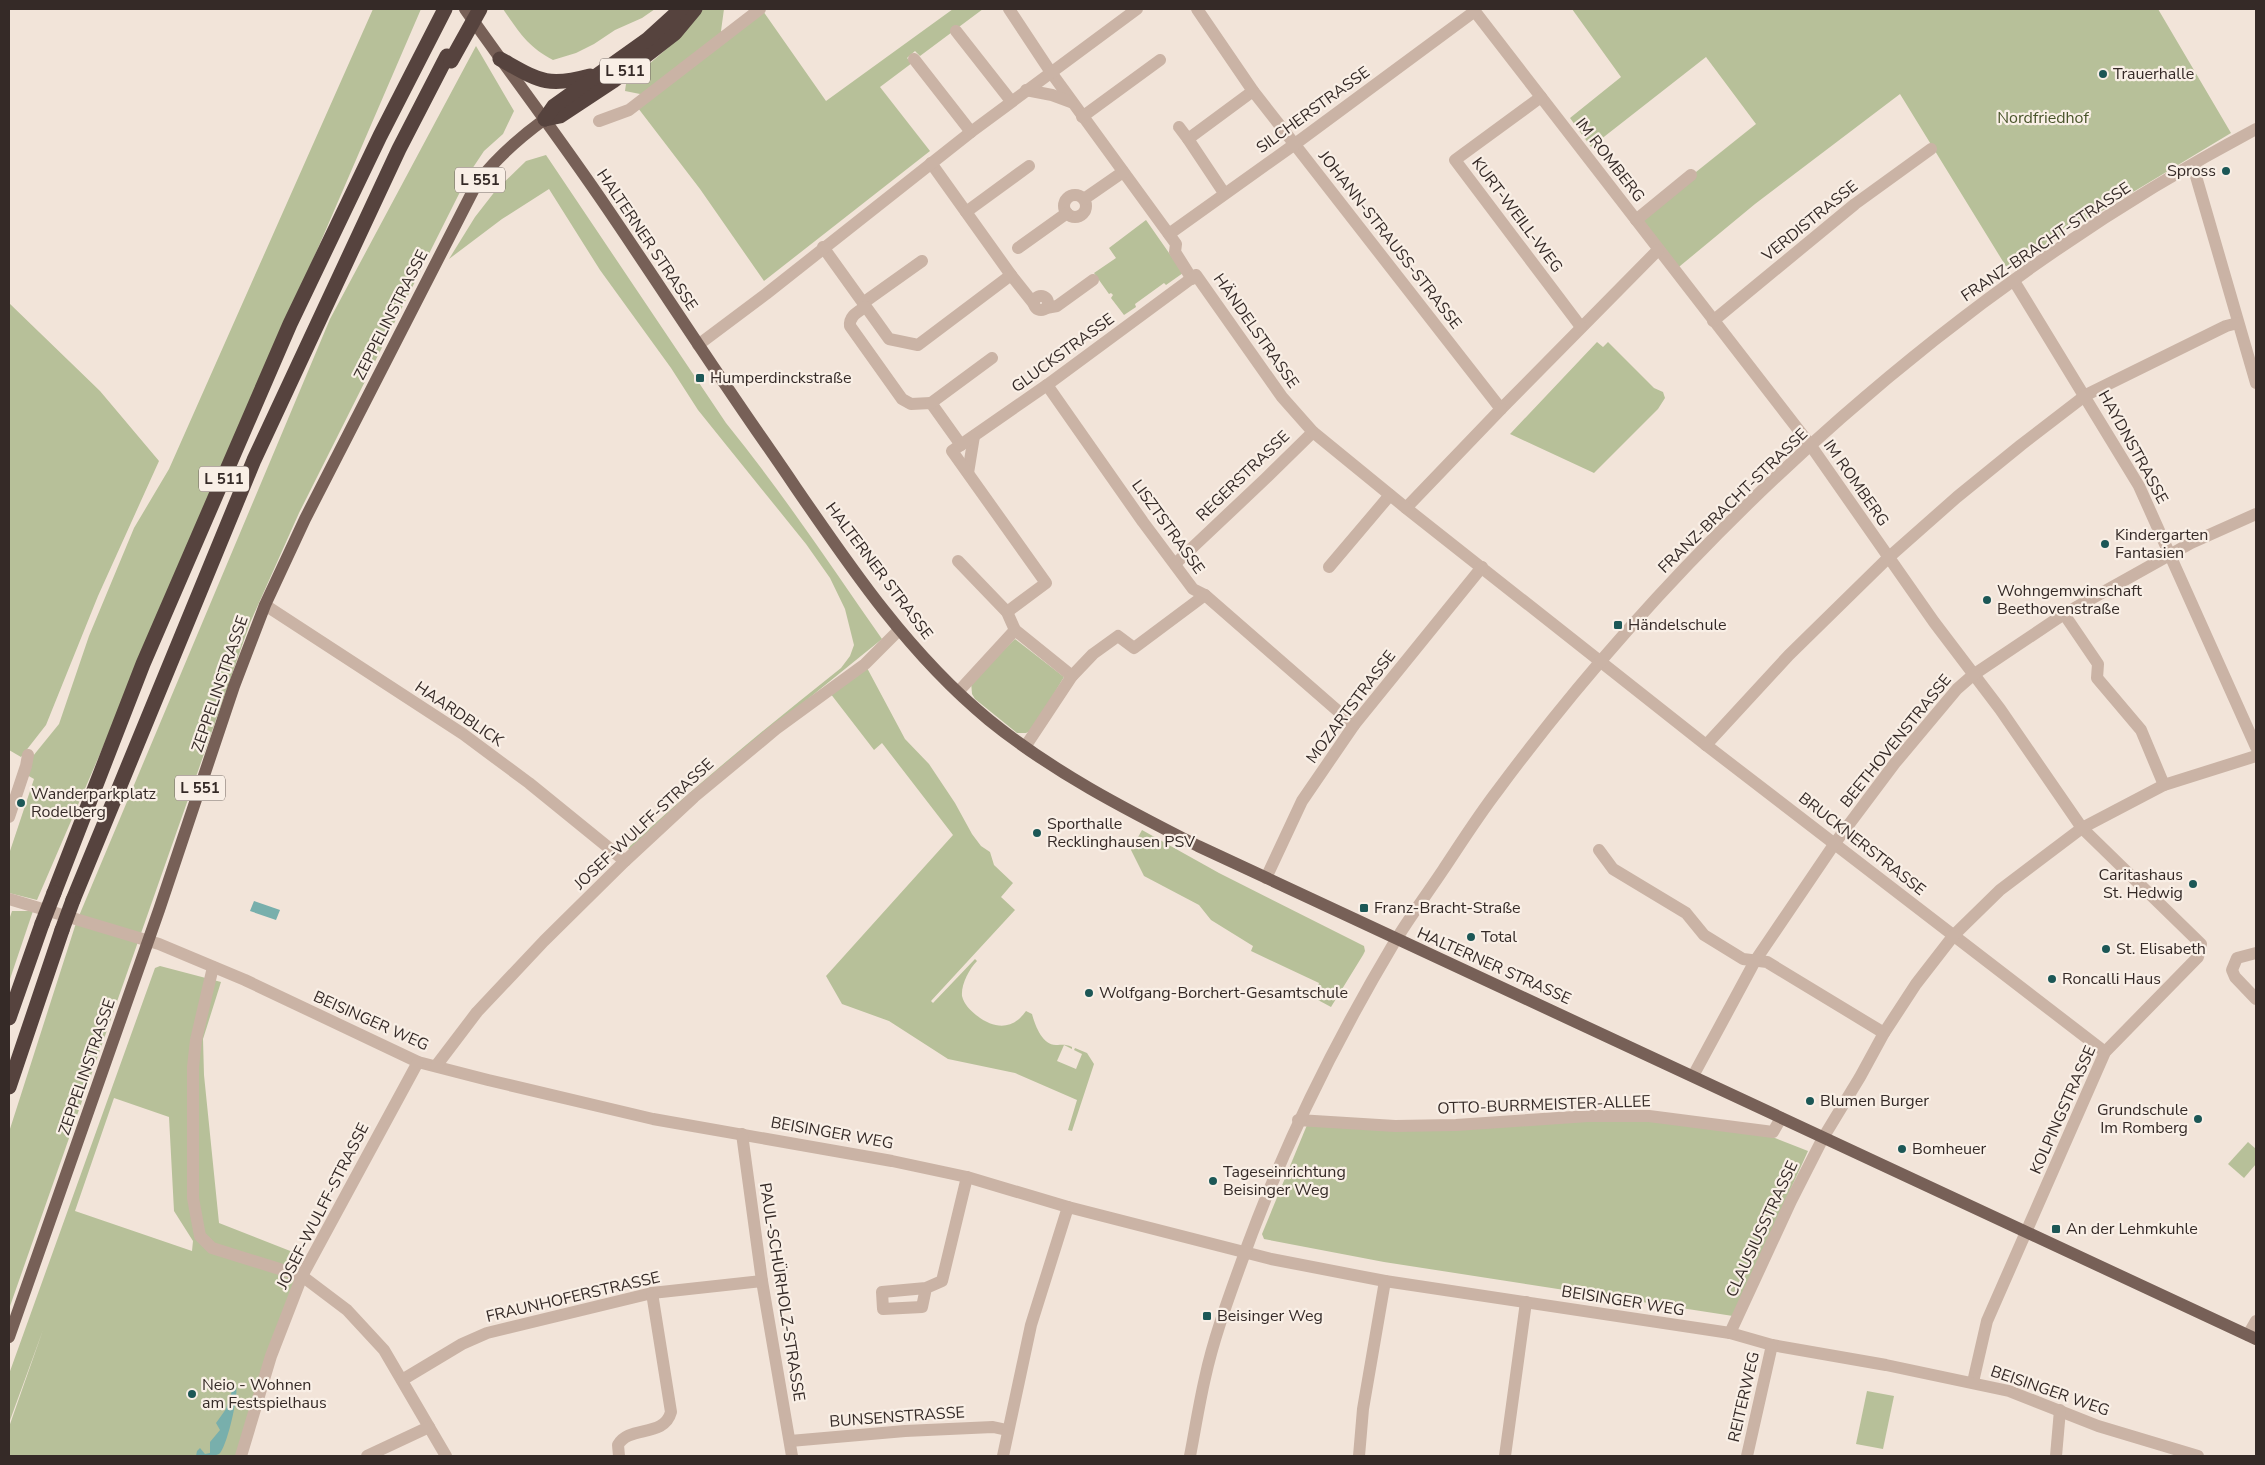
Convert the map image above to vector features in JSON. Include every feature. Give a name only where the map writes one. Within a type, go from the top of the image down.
[{"type":"highway","name":"L 511","points":[[9,1018],[42,924],[143,664],[286,333],[357,182],[445,9]]},
{"type":"highway","name":"L 511","points":[[9,1087],[73,900],[254,460],[358,234],[472,9]]},
{"type":"highway","points":[[447,61],[480,9]]},
{"type":"highway","name":"L 511","points":[[545,119],[554,106],[648,39],[681,9]]},
{"type":"highway","name":"L 511","points":[[545,119],[560,116],[612,81],[675,33],[695,9]]},
{"type":"highway","name":"L 511","points":[[500,59],[534,78],[550,83],[571,81],[601,72]]},
{"type":"main road","name":"HALTERNER STRASSE","points":[[466,9],[500,59],[545,119],[829,534],[899,630],[958,692],[989,720],[1025,747],[1099,794],[1142,818],[1266,878],[2252,1337]]},
{"type":"main road","name":"ZEPPELINSTRASSE","points":[[9,1337],[148,941],[234,686],[265,605],[310,510],[477,183],[493,162],[513,142],[545,119]]},
{"type":"street","points":[[599,121],[628,110],[760,9]]},
{"type":"street","name":"HÄNDELSTRASSE","points":[[1009,9],[1072,103],[1176,244],[1175,252],[1192,278],[1196,275],[1282,397],[1312,432],[1601,662]]},
{"type":"street","points":[[698,345],[1050,71],[1137,9]]},
{"type":"street","name":"JOHANN-STRAUSS-STRASSE","points":[[1197,9],[1253,91],[1501,409]]},
{"type":"street","name":"IM ROMBERG","points":[[1474,10],[1811,446],[1888,558],[2000,709],[2082,828],[2201,944]]},
{"type":"street","name":"SILCHERSTRASSE","points":[[1169,234],[1295,144],[1474,10]]},
{"type":"street","points":[[956,31],[1011,101]]},
{"type":"street","points":[[914,59],[971,132]]},
{"type":"street","points":[[1082,116],[1160,60]]},
{"type":"street","points":[[1026,90],[1052,95],[1072,103]]},
{"type":"street","points":[[1188,139],[1253,91]]},
{"type":"street","name":"KURT-WEILL-WEG","points":[[1541,97],[1455,160],[1581,327]]},
{"type":"street","points":[[1179,128],[1224,193]]},
{"type":"street","name":"FRANZ-BRACHT-STRASSE","points":[[1396,939],[1497,791],[1601,662],[1670,584],[1754,499],[1811,446],[1904,365],[2014,281],[2106,217],[2256,129]]},
{"type":"street","name":"VERDISTRASSE","points":[[1713,321],[1855,204],[1931,149]]},
{"type":"street","points":[[931,163],[1011,275],[1040,306],[1057,306],[1092,280]]},
{"type":"street","points":[[966,212],[1029,166]]},
{"type":"street","points":[[2193,166],[2256,384]]},
{"type":"street","points":[[1018,248],[1067,212],[1074,217],[1082,214],[1086,207],[1084,199],[1123,172]]},
{"type":"street","points":[[1636,220],[1691,175]]},
{"type":"street","points":[[823,247],[889,339],[918,345],[1011,275]]},
{"type":"street","points":[[1406,508],[1658,250]]},
{"type":"street","points":[[922,261],[864,305],[852,316],[850,321],[850,326],[902,399],[911,404],[931,403],[992,358]]},
{"type":"street","name":"GLUCKSTRASSE","points":[[957,448],[1047,385],[1192,278]]},
{"type":"street","name":"HAYDNSTRASSE","points":[[2014,281],[2140,486],[2256,747]]},
{"type":"street","points":[[1706,745],[1789,655],[1888,558],[1957,497],[2086,396],[2226,326],[2238,323]]},
{"type":"street","points":[[870,354],[889,339]]},
{"type":"street","name":"LISZTSTRASSE","points":[[1047,385],[1174,564],[1194,589],[1205,595],[1354,725]]},
{"type":"street","points":[[931,403],[957,448],[968,473],[1046,583],[1007,612]]},
{"type":"street","name":"REGERSTRASSE","points":[[1174,564],[1312,432]]},
{"type":"street","points":[[968,473],[974,436]]},
{"type":"street","points":[[1329,567],[1390,495]]},
{"type":"street","name":"BEETHOVENSTRASSE","points":[[1693,1076],[1755,961],[1835,843],[1895,763],[1957,689],[1973,675],[2064,614],[2191,543],[2256,514]]},
{"type":"street","points":[[958,561],[1007,612],[1014,630],[1072,676]]},
{"type":"street","name":"MOZARTSTRASSE","points":[[1266,878],[1302,801],[1354,725],[1482,567]]},
{"type":"street","points":[[1025,747],[1072,676],[1093,654],[1118,636],[1134,648],[1205,595]]},
{"type":"street","name":"HAARDBLICK","points":[[265,605],[463,734],[536,788],[625,861]]},
{"type":"street","points":[[2064,614],[2098,664],[2097,678],[2141,730],[2164,785]]},
{"type":"street","name":"JOSEF-WULFF-STRASSE","points":[[436,1066],[477,1012],[544,941],[694,796],[776,728],[864,664],[899,630]]},
{"type":"street","points":[[958,692],[1014,630]]},
{"type":"street","name":"BRUCKNERSTRASSE","points":[[1601,662],[2105,1052]]},
{"type":"street","points":[[9,817],[28,755]]},
{"type":"street","name":"CLAUSIUSSTRASSE","points":[[1730,1333],[1791,1201],[1823,1138],[1857,1083],[1884,1033],[1916,984],[1954,935],[2000,890],[2082,828],[2164,785],[2256,756]]},
{"type":"street","points":[[1599,850],[1613,869],[1686,913],[1704,935],[1743,959],[1767,962],[1884,1033]]},
{"type":"street","name":"BEISINGER WEG","points":[[9,899],[148,941],[213,967],[418,1062],[652,1118],[892,1161],[967,1178],[1068,1207],[1245,1253],[1385,1281],[1730,1333],[1772,1345],[1973,1382],[2009,1391],[2098,1426],[2198,1456]]},
{"type":"street","points":[[1190,1456],[1205,1376],[1220,1323],[1266,1196],[1298,1120],[1344,1029],[1396,939]]},
{"type":"street","name":"KOLPINGSTRASSE","points":[[2027,1233],[2105,1052],[2198,957],[2201,944]]},
{"type":"street","points":[[2256,953],[2237,958],[2232,970],[2232,974],[2256,999]]},
{"type":"street","points":[[213,967],[196,1040],[193,1066],[193,1198],[200,1236],[212,1248],[302,1276],[347,1310],[367,1329],[384,1350],[446,1456]]},
{"type":"street","name":"JOSEF-WULFF-STRASSE","points":[[241,1456],[271,1356],[302,1276],[418,1062]]},
{"type":"street","name":"OTTO-BURRMEISTER-ALLEE","points":[[1298,1120],[1395,1126],[1438,1126],[1512,1123],[1588,1116],[1649,1116],[1773,1132],[1781,1118]]},
{"type":"street","name":"PAUL-SCHÜRHOLZ-STRASSE","points":[[742,1134],[762,1281],[792,1456]]},
{"type":"street","points":[[926,1288],[942,1281],[967,1178]]},
{"type":"street","points":[[1003,1456],[1007,1430],[1031,1325],[1068,1207]]},
{"type":"street","points":[[1973,1382],[1987,1321],[2027,1233]]},
{"type":"street","name":"FRAUNHOFERSTRASSE","points":[[402,1380],[462,1344],[487,1333],[652,1293],[762,1281]]},
{"type":"street","points":[[1359,1456],[1363,1410],[1385,1281]]},
{"type":"street","points":[[620,1456],[618,1445],[623,1439],[661,1426],[667,1422],[671,1412],[652,1293]]},
{"type":"street","points":[[1505,1456],[1526,1302]]},
{"type":"street","points":[[2252,1337],[2256,1320]]},
{"type":"street","name":"REITERWEG","points":[[1747,1456],[1772,1345]]},
{"type":"street","points":[[2056,1456],[2060,1410]]},
{"type":"street","name":"BUNSENSTRASSE","points":[[790,1441],[924,1430],[993,1427],[1007,1430]]},
{"type":"street","points":[[367,1456],[430,1428]]},
{"type":"green space","points":[[373,9],[421,9],[37,900],[9,893],[9,854],[34,779],[27,775],[33,756],[59,724],[89,636],[134,528],[169,469]]},
{"type":"green space","points":[[503,9],[655,9],[642,18],[615,30],[576,53],[553,60],[530,44]]},
{"type":"green space","points":[[699,9],[724,9],[721,31],[727,38],[763,11],[826,101],[953,9],[983,9],[920,56],[915,51],[907,58],[912,63],[880,87],[930,151],[764,281],[700,189],[638,108],[640,94],[625,91],[626,84],[678,39]]},
{"type":"green space","name":"Nordfriedhof","points":[[1572,9],[2158,9],[2231,133],[2007,268],[1900,94],[1755,204],[1674,271],[1636,220],[1756,124],[1706,57],[1591,147],[1570,118],[1621,77]]},
{"type":"green space","points":[[476,46],[514,111],[503,134],[484,151],[470,172],[299,513],[250,623],[9,1309],[9,1132],[76,923],[330,319]]},
{"type":"green space","points":[[546,155],[726,423],[787,502],[882,639],[772,728],[633,849],[627,849],[732,756],[841,668],[850,656],[854,645],[845,609],[830,578],[806,544],[698,410],[671,368],[600,270],[549,189],[502,219],[449,259],[475,217],[496,190],[526,161]]},
{"type":"green space","points":[[1146,220],[1183,273],[1166,285],[1164,283],[1135,304],[1136,307],[1124,315],[1111,298],[1113,295],[1109,294],[1094,273],[1116,258],[1109,248]]},
{"type":"green space","points":[[9,303],[100,391],[159,461],[98,596],[46,725],[21,757],[9,750]]},
{"type":"green space","points":[[1597,342],[1603,347],[1608,342],[1654,388],[1663,392],[1665,398],[1658,409],[1594,473],[1510,434]]},
{"type":"green space","points":[[1015,639],[1064,677],[1032,730],[1026,733],[1017,733],[975,699],[972,694],[971,681]]},
{"type":"green space","points":[[866,666],[905,739],[929,764],[955,803],[972,834],[981,846],[990,852],[994,865],[1013,883],[1001,897],[1015,910],[931,1001],[933,1003],[975,959],[977,961],[966,977],[962,996],[964,1002],[976,1015],[989,1023],[1003,1026],[1015,1022],[1026,1011],[1032,1014],[1040,1034],[1047,1042],[1064,1045],[1057,1061],[1076,1069],[1082,1054],[1074,1050],[1075,1048],[1087,1053],[1094,1064],[1072,1131],[1068,1130],[1077,1100],[1015,1073],[948,1059],[889,1021],[842,1004],[826,976],[953,835],[882,743],[874,750],[830,693]]},
{"type":"green space","points":[[1142,830],[1219,873],[1364,946],[1365,951],[1363,955],[1331,1007],[1318,1000],[1322,992],[1317,989],[1319,983],[1251,951],[1253,946],[1211,920],[1199,905],[1144,876],[1131,850]]},
{"type":"green space","points":[[12,911],[33,911],[9,982],[9,920]]},
{"type":"green space","points":[[160,966],[221,982],[203,1039],[204,1075],[219,1223],[303,1256],[237,1456],[9,1456],[9,1427],[43,1330],[9,1423],[9,1374],[155,968]],"holes":[[[114,1098],[169,1117],[174,1211],[193,1241],[192,1251],[75,1211]]]},
{"type":"green space","points":[[1643,1120],[1765,1134],[1808,1151],[1733,1316],[1384,1262],[1264,1239],[1262,1234],[1307,1125]]},
{"type":"green space","points":[[2248,1142],[2256,1149],[2256,1164],[2244,1178],[2228,1164]]},
{"type":"green space","points":[[1867,1391],[1894,1396],[1883,1449],[1856,1444]]},
{"type":"water","points":[[254,901],[280,910],[276,920],[250,911]]},
{"type":"water","points":[[236,1386],[234,1411],[222,1450],[214,1456],[196,1456],[200,1448],[205,1454],[210,1453],[210,1442],[220,1430],[216,1423],[226,1409],[233,1388]]},
{"type":"place","name":"Trauerhalle","points":[[2103,74]]},
{"type":"place","name":"Spross","points":[[2226,171]]},
{"type":"place","name":"Humperdinckstraße","points":[[700,378]]},
{"type":"place","name":"Kindergarten Fantasien","points":[[2105,544]]},
{"type":"place","name":"Wohngemwinschaft Beethovenstraße","points":[[1987,600]]},
{"type":"place","name":"Händelschule","points":[[1618,625]]},
{"type":"place","name":"Wanderparkplatz Rodelberg","points":[[21,803]]},
{"type":"place","name":"Sporthalle Recklinghausen PSV","points":[[1037,833]]},
{"type":"place","name":"Caritashaus St. Hedwig","points":[[2193,884]]},
{"type":"place","name":"Franz-Bracht-Straße","points":[[1364,908]]},
{"type":"place","name":"Total","points":[[1471,937]]},
{"type":"place","name":"St. Elisabeth","points":[[2106,949]]},
{"type":"place","name":"Roncalli Haus","points":[[2052,979]]},
{"type":"place","name":"Wolfgang-Borchert-Gesamtschule","points":[[1089,993]]},
{"type":"place","name":"Blumen Burger","points":[[1810,1101]]},
{"type":"place","name":"Grundschule Im Romberg","points":[[2198,1119]]},
{"type":"place","name":"Bomheuer","points":[[1902,1149]]},
{"type":"place","name":"Tageseinrichtung Beisinger Weg","points":[[1213,1181]]},
{"type":"place","name":"An der Lehmkuhle","points":[[2056,1229]]},
{"type":"place","name":"Beisinger Weg","points":[[1207,1316]]},
{"type":"place","name":"Neio - Wohnen am Festspielhaus","points":[[192,1394]]}]
